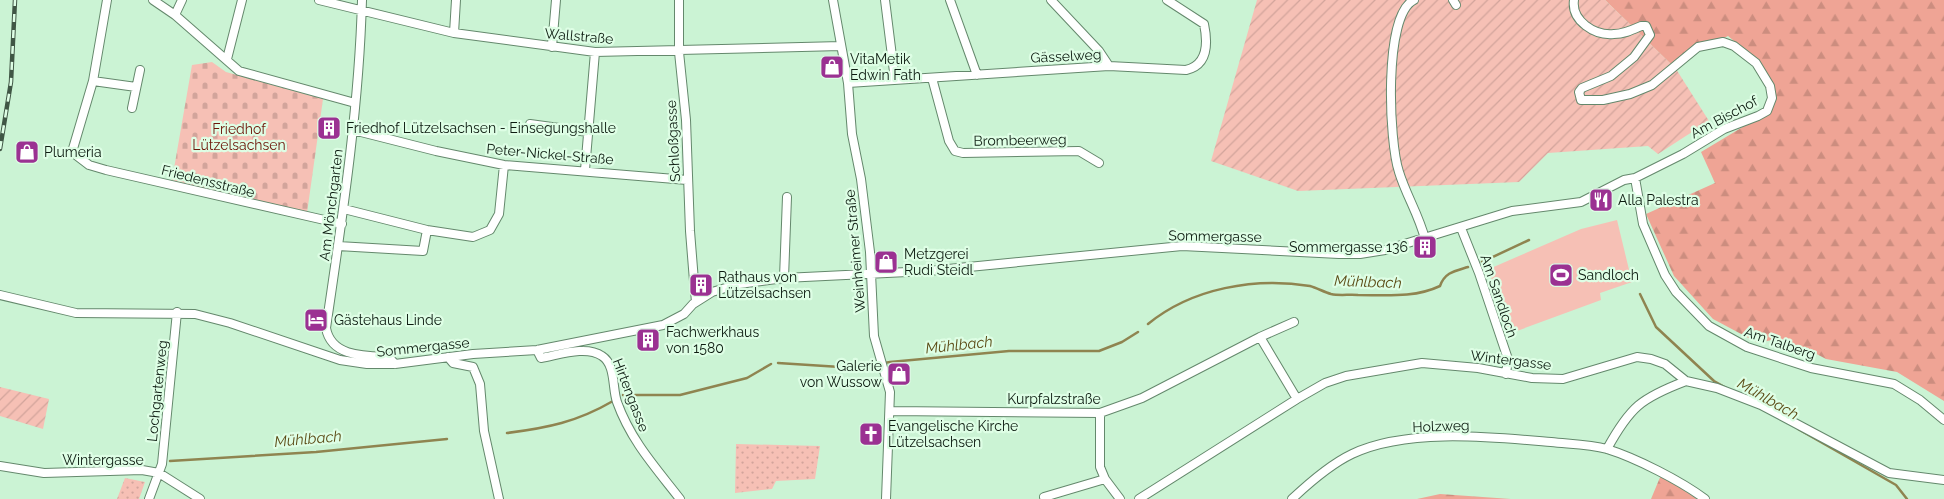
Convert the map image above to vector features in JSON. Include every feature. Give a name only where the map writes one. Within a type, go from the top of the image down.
[{"type":"street","points":[[107,0],[93,81],[136,87]]},
{"type":"street","points":[[153,0],[175,15],[239,71],[355,103]]},
{"type":"street","points":[[175,15],[182,0]]},
{"type":"street","points":[[227,59],[242,0]]},
{"type":"street","name":"Wallstraße","points":[[319,0],[454,33],[595,52],[679,52],[842,46]]},
{"type":"street","name":"Am Mönchgarten","points":[[362,0],[353,130],[342,224],[326,328],[328,337],[338,348],[348,352],[389,357],[394,364]]},
{"type":"street","points":[[454,33],[456,0]]},
{"type":"street","points":[[552,47],[556,0]]},
{"type":"street","name":"Schloßgasse","points":[[679,0],[679,52],[686,120],[694,281]]},
{"type":"street","name":"Weinheimer Straße","points":[[833,0],[848,83],[852,134],[861,179],[872,273],[874,336],[890,392],[891,411],[886,499]]},
{"type":"street","points":[[885,0],[895,80]]},
{"type":"street","points":[[950,0],[978,75]]},
{"type":"street","points":[[1051,0],[1099,51],[1109,66]]},
{"type":"street","name":"Gässelweg","points":[[848,83],[1109,66],[1186,70],[1194,68],[1202,62],[1207,42],[1204,24],[1167,0]]},
{"type":"street","points":[[1414,0],[1410,2],[1400,15],[1397,30],[1391,73],[1391,119],[1398,171],[1421,221],[1425,239]]},
{"type":"street","name":"Am Bischof","points":[[1574,0],[1575,12],[1579,21],[1590,29],[1602,34],[1614,34],[1641,26],[1648,29],[1650,35],[1634,57],[1611,76],[1582,88],[1580,92],[1581,100],[1603,100],[1630,94],[1652,85],[1698,47],[1723,42],[1748,55],[1756,63],[1770,86],[1772,98],[1766,111],[1724,129],[1683,154],[1635,178]]},
{"type":"street","points":[[585,170],[595,52]]},
{"type":"street","points":[[132,108],[140,70]]},
{"type":"street","name":"Brombeerweg","points":[[932,78],[949,141],[955,150],[963,153],[1079,151],[1088,155],[1094,162],[1099,163]]},
{"type":"street","name":"Friedensstraße","points":[[93,81],[72,152],[90,166],[342,224]]},
{"type":"street","points":[[530,124],[588,132]]},
{"type":"street","name":"Peter-Nickel-Straße","points":[[353,130],[436,151],[504,165],[585,170],[688,180]]},
{"type":"street","points":[[344,209],[427,230],[473,237],[490,230],[498,214],[504,165]]},
{"type":"street","name":"Sommergasse","points":[[0,295],[76,313],[178,312],[196,314],[230,323],[340,360],[367,364],[394,364],[448,357],[537,350],[662,325],[684,314],[696,302],[712,292],[739,284],[784,278],[983,267],[1112,251],[1182,246],[1360,254],[1425,239],[1512,211],[1581,202],[1624,180],[1635,178]]},
{"type":"street","name":"Am Talberg","points":[[1635,178],[1643,224],[1665,275],[1676,292],[1709,326],[1747,348],[1811,368],[1894,384],[1920,400],[1944,420]]},
{"type":"street","points":[[784,278],[783,257],[787,197]]},
{"type":"street","name":"Am Sandloch","points":[[1460,228],[1479,273],[1508,359],[1506,374]]},
{"type":"street","points":[[338,246],[423,252],[427,230]]},
{"type":"street","points":[[695,290],[696,302]]},
{"type":"street","name":"Lochgartenweg","points":[[149,499],[162,464],[178,312]]},
{"type":"street","name":"Kurpfalzstraße","points":[[891,411],[1100,413],[1142,398],[1260,337],[1294,322]]},
{"type":"street","points":[[1260,337],[1297,399]]},
{"type":"street","name":"Hirtengasse","points":[[537,350],[541,358],[583,352],[593,352],[603,357],[610,367],[616,399],[630,433],[644,456],[680,499]]},
{"type":"street","points":[[448,357],[453,362],[473,367],[479,378],[484,431],[499,499]]},
{"type":"street","name":"Wintergasse","points":[[1139,499],[1325,383],[1346,376],[1416,363],[1446,365],[1532,378],[1563,379],[1637,358],[1652,359],[1665,364],[1686,381],[1717,388],[1762,405],[1889,473],[1944,480]]},
{"type":"street","points":[[1607,449],[1620,425],[1638,405],[1658,392],[1686,381]]},
{"type":"street","points":[[1100,413],[1100,462],[1105,479],[1120,499]]},
{"type":"street","name":"Holzweg","points":[[1292,499],[1351,454],[1372,446],[1417,438],[1449,436],[1530,440],[1607,449],[1666,476],[1705,499]]},
{"type":"street","name":"Wintergasse","points":[[0,466],[44,473],[142,470],[159,473],[200,499]]},
{"type":"street","points":[[1044,497],[1105,479]]},
{"type":"green space","points":[[1257,0],[1605,0],[1676,69],[1709,121],[1658,154],[1648,146],[1548,153],[1519,182],[1298,191],[1211,161]]},
{"type":"green space","points":[[1605,0],[1944,0],[1944,401],[1897,372],[1826,359],[1811,351],[1772,340],[1758,343],[1713,319],[1674,276],[1646,214],[1715,183],[1701,152],[1766,113],[1770,94],[1751,55],[1728,36],[1694,53],[1676,69]]},
{"type":"green space","name":"Friedhof Lützelsachsen","points":[[212,62],[226,72],[323,99],[307,213],[172,180],[192,65]]},
{"type":"green space","name":"Sandloch","points":[[1617,220],[1632,282],[1600,293],[1601,300],[1506,335],[1489,269],[1581,229]]},
{"type":"green space","points":[[0,387],[49,399],[43,429],[0,416]]},
{"type":"green space","points":[[736,444],[820,446],[815,479],[776,481],[772,489],[735,493]]},
{"type":"green space","points":[[1661,475],[1697,499],[1651,499]]},
{"type":"green space","points":[[125,478],[145,482],[139,499],[117,499]]},
{"type":"green space","points":[[1440,494],[1511,499],[1417,499]]},
{"type":"waterway","name":"Mühlbach","points":[[1482,262],[1529,240]]},
{"type":"waterway","name":"Mühlbach","points":[[1148,324],[1184,302],[1225,288],[1268,283],[1310,286],[1334,295],[1410,294],[1440,286],[1448,275],[1468,267]]},
{"type":"waterway","name":"Mühlbach","points":[[1640,294],[1656,327],[1714,381],[1728,389]]},
{"type":"waterway","name":"Mühlbach","points":[[778,363],[856,368],[890,362],[1009,351],[1099,351],[1122,342],[1138,332]]},
{"type":"waterway","name":"Mühlbach","points":[[623,395],[680,395],[747,378],[771,364]]},
{"type":"waterway","name":"Mühlbach","points":[[507,433],[562,423],[587,414],[613,401]]},
{"type":"waterway","name":"Mühlbach","points":[[1798,429],[1896,485],[1907,499]]},
{"type":"waterway","name":"Mühlbach","points":[[170,461],[316,452],[447,439]]},
{"type":"railway","points":[[0,149],[11,82],[15,0]]},
{"type":"place","name":"VitaMetik Edwin Fath","points":[[832,67]]},
{"type":"place","name":"Friedhof Lützelsachsen - Einsegungshalle","points":[[329,128]]},
{"type":"place","name":"Plumeria","points":[[27,152]]},
{"type":"place","name":"Alla Palestra","points":[[1601,200]]},
{"type":"place","name":"Sommergasse 136","points":[[1425,247]]},
{"type":"place","name":"Metzgerei Rudi Steidl","points":[[886,262]]},
{"type":"place","name":"Sandloch","points":[[1561,275]]},
{"type":"place","name":"Rathaus von Lützelsachsen","points":[[701,285]]},
{"type":"place","name":"Gästehaus Linde","points":[[316,320]]},
{"type":"place","name":"Fachwerkhaus von 1580","points":[[648,340]]},
{"type":"place","name":"Galerie von Wussow","points":[[899,374]]},
{"type":"place","name":"Evangelische Kirche Lützelsachsen","points":[[871,434]]}]
